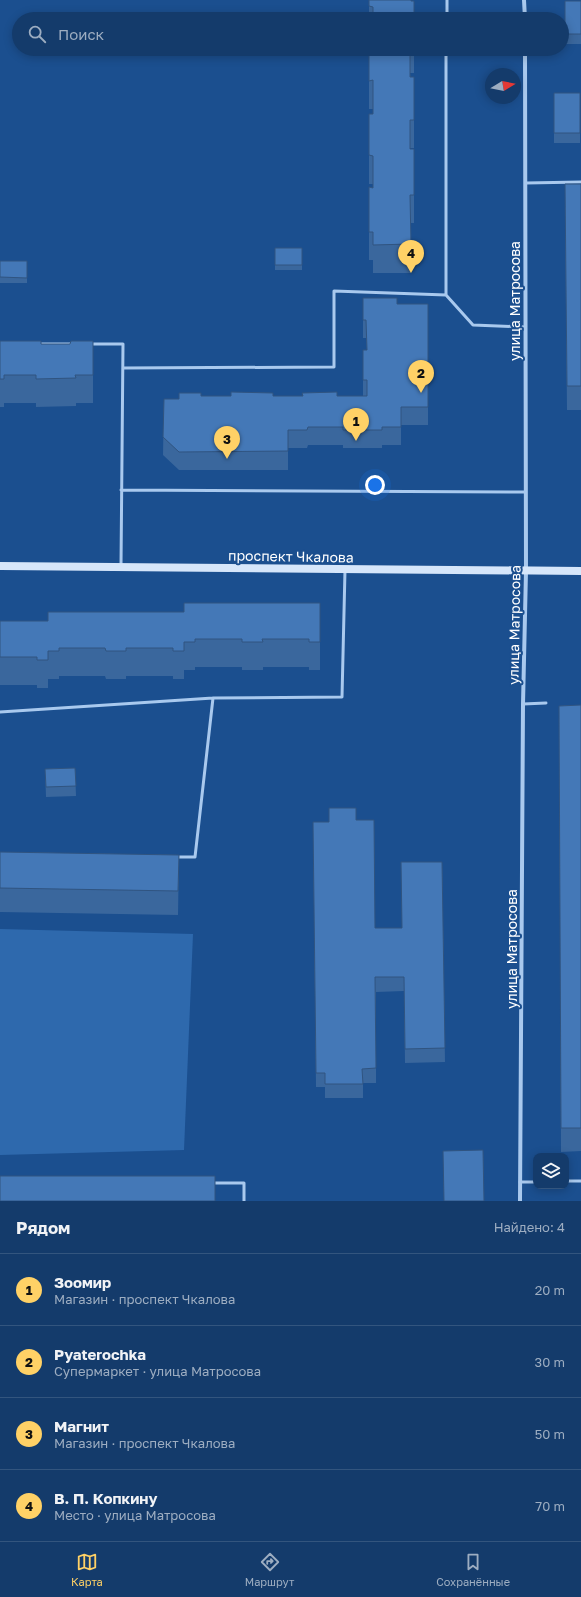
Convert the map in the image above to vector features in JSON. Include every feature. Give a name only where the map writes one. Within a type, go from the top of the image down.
[{"type":"main road","name":"проспект Чкалова","points":[[0,566],[581,571]]},
{"type":"street","points":[[524,0],[525,12]]},
{"type":"street","name":"улица Матросова","points":[[520,1201],[523,704],[526,571],[525,56]]},
{"type":"lane","points":[[447,0],[447,12]]},
{"type":"lane","points":[[446,56],[446,295],[473,325],[525,327]]},
{"type":"lane","points":[[526,183],[581,182]]},
{"type":"lane","points":[[123,368],[334,367],[334,291],[446,295]]},
{"type":"lane","points":[[31,344],[77,344]]},
{"type":"lane","points":[[84,344],[123,344],[120,567]]},
{"type":"lane","points":[[121,490],[526,492]]},
{"type":"lane","points":[[0,712],[213,698],[342,697],[345,570]]},
{"type":"lane","points":[[172,857],[195,858],[213,698]]},
{"type":"lane","points":[[523,704],[546,703]]},
{"type":"lane","points":[[569,1181],[581,1181]]},
{"type":"lane","points":[[520,1182],[533,1182]]},
{"type":"lane","points":[[204,1183],[244,1183],[244,1201]]},
{"type":"shaded area","points":[[0,929],[193,934],[184,1150],[0,1155]]},
{"type":"building","points":[[369,0],[411,0],[414,1],[414,12],[373,12],[373,7],[369,6]]},
{"type":"building","points":[[565,1],[581,1],[581,34],[569,34],[569,12],[565,12]]},
{"type":"building","points":[[369,56],[410,56],[410,77],[414,77],[414,120],[410,120],[410,149],[414,149],[414,195],[410,195],[411,244],[373,245],[373,232],[369,232],[369,187],[373,188],[373,156],[369,155],[369,114],[373,114],[373,80],[369,81]]},
{"type":"building","points":[[554,93],[580,93],[580,133],[554,133]]},
{"type":"building","points":[[565,184],[581,184],[581,386],[567,386]]},
{"type":"building","points":[[275,248],[302,248],[302,265],[275,265]]},
{"type":"building","points":[[0,261],[27,261],[27,278],[0,277]]},
{"type":"building","points":[[363,298],[397,298],[397,304],[428,304],[428,407],[401,407],[401,427],[382,427],[382,430],[343,430],[343,427],[308,427],[307,430],[288,430],[288,451],[179,452],[163,437],[164,399],[179,399],[179,393],[201,393],[201,396],[231,396],[231,392],[273,393],[273,396],[303,396],[302,393],[337,392],[337,396],[367,396],[367,380],[363,380],[363,350],[367,350],[366,320],[363,320]]},
{"type":"building","points":[[0,341],[41,341],[41,344],[70,344],[71,341],[93,341],[93,375],[75,375],[76,378],[36,379],[36,375],[4,375],[4,379],[0,379]]},
{"type":"building","points":[[184,603],[320,603],[320,642],[309,642],[309,639],[262,639],[263,642],[242,642],[242,639],[195,639],[195,642],[184,642],[184,651],[173,651],[173,648],[126,648],[126,651],[106,651],[105,648],[59,648],[59,651],[48,651],[48,660],[37,660],[37,657],[0,657],[0,621],[48,621],[48,612],[184,612]]},
{"type":"building","points":[[581,705],[581,1128],[561,1128],[559,706]]},
{"type":"building","points":[[75,768],[76,786],[46,787],[45,769]]},
{"type":"building","points":[[329,808],[356,808],[356,820],[374,820],[375,928],[402,928],[401,862],[442,862],[445,1048],[405,1049],[404,977],[375,977],[376,1068],[362,1069],[363,1084],[325,1084],[325,1073],[316,1073],[313,822],[329,822]]},
{"type":"building","points":[[0,852],[179,855],[178,891],[0,888]]},
{"type":"building","points":[[483,1150],[484,1201],[444,1201],[443,1151]]},
{"type":"building","points":[[0,1176],[215,1176],[215,1201],[0,1201]]},
{"type":"place","name":"В. П. Копкину","points":[[411,273]]},
{"type":"place","name":"Pyaterochka","points":[[421,393]]},
{"type":"place","name":"Зоомир","points":[[356,441]]},
{"type":"place","name":"Магнит","points":[[227,459]]}]
